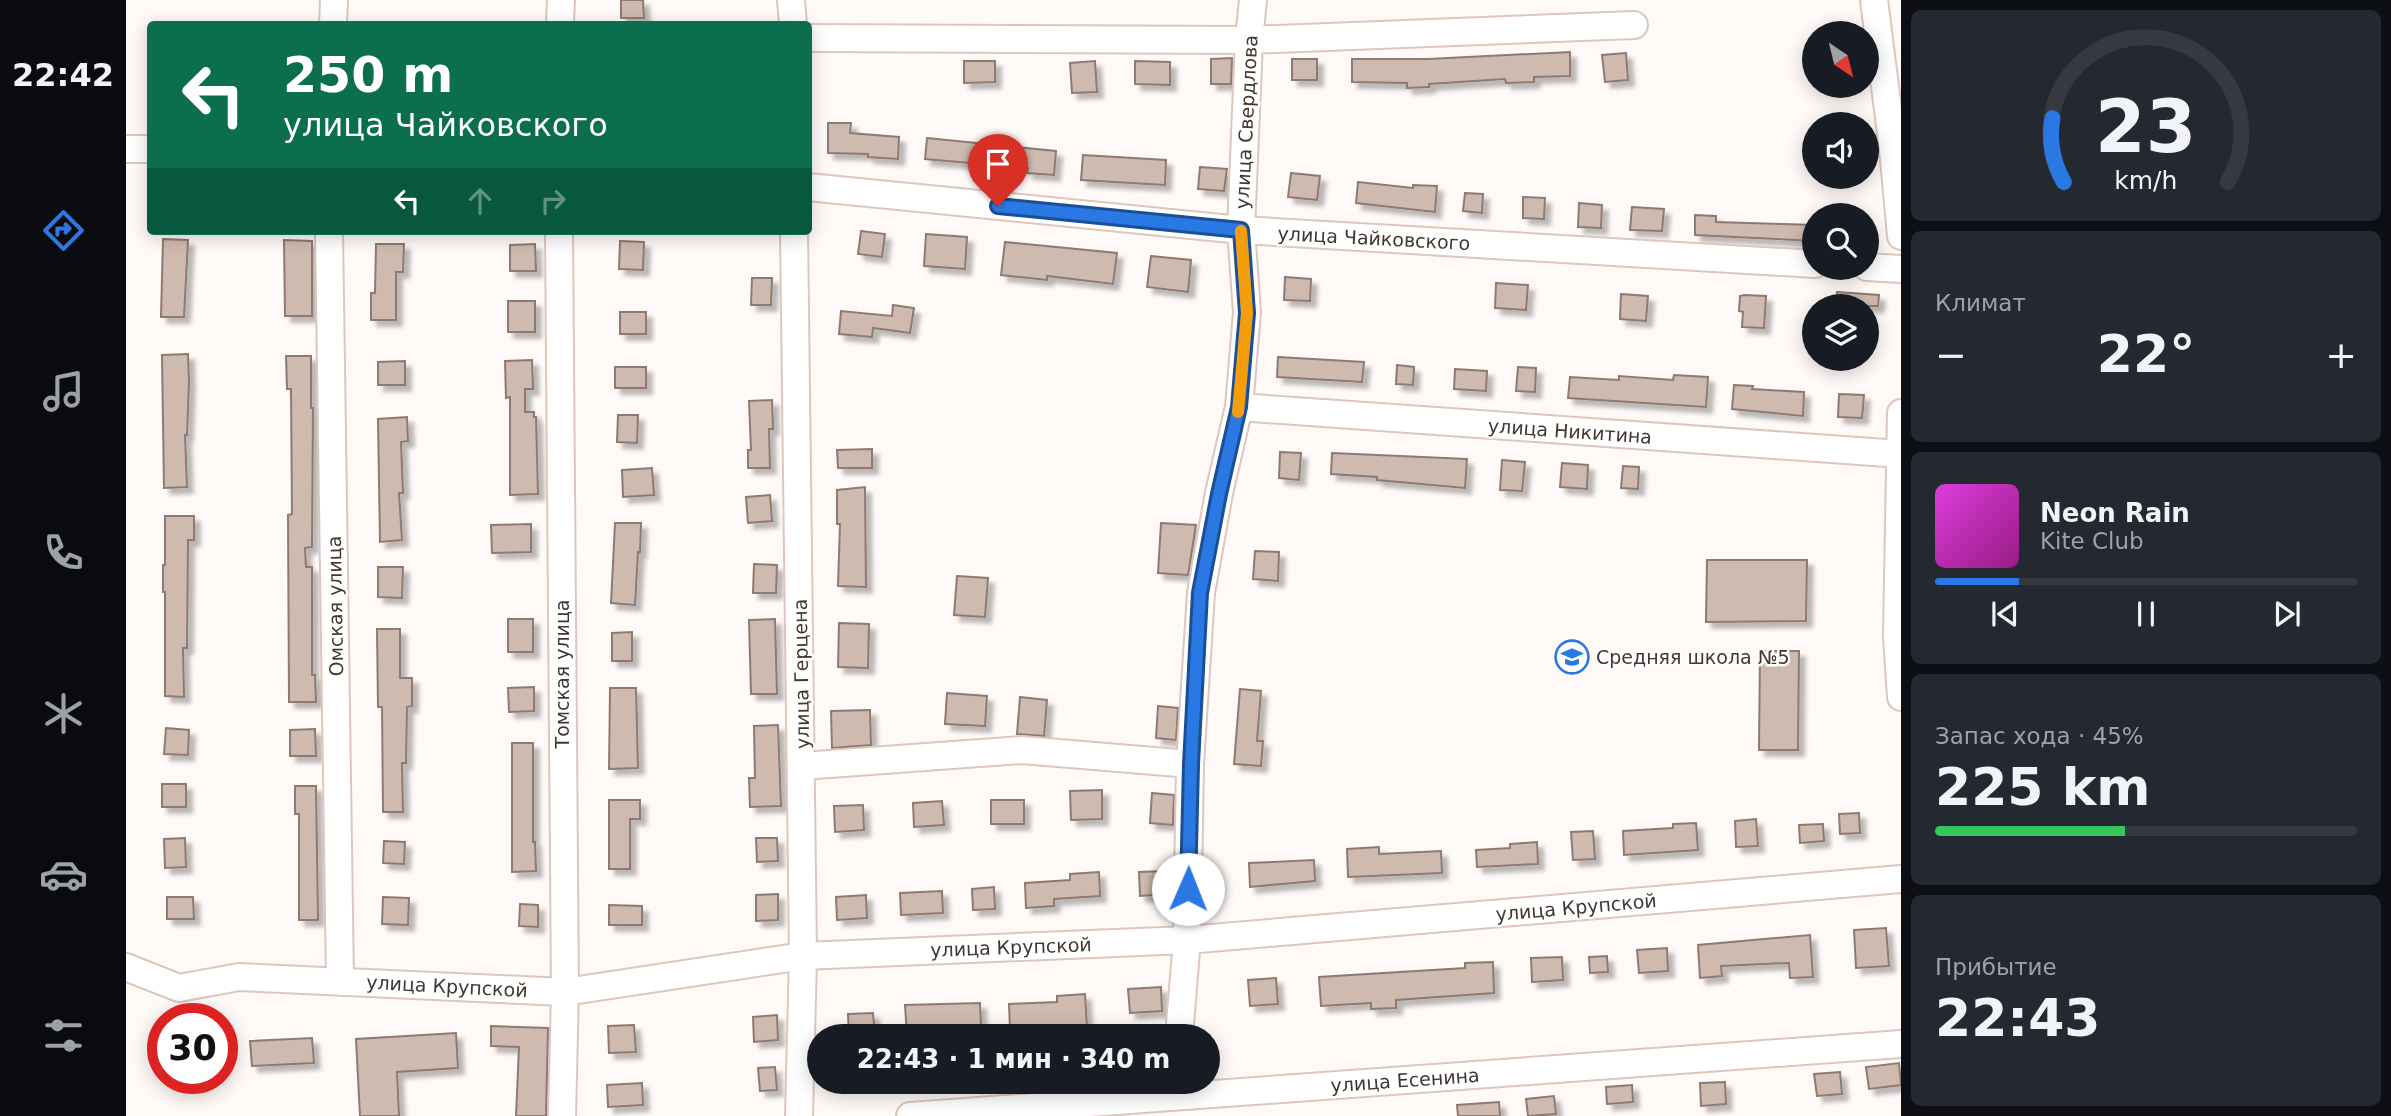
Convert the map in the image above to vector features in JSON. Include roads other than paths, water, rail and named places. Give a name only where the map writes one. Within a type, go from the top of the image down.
[{"type":"street","points":[[333,21],[334,0]]},
{"type":"street","points":[[560,21],[561,0]]},
{"type":"street","points":[[790,0],[793,21]]},
{"type":"street","name":"улица Свердлова","points":[[1180,1024],[1187,940],[1191,764],[1200,593],[1239,407],[1247,313],[1241,230],[1253,0]]},
{"type":"street","points":[[1874,0],[1901,236]]},
{"type":"street","points":[[812,38],[1249,40],[1634,25]]},
{"type":"street","points":[[126,149],[147,149]]},
{"type":"street","name":"улица Чайковского","points":[[812,187],[1241,230],[1802,263]]},
{"type":"street","name":"Омская улица","points":[[329,235],[340,982]]},
{"type":"street","name":"Томская улица","points":[[559,235],[565,992],[562,1116]]},
{"type":"street","name":"улица Герцена","points":[[794,235],[802,766],[803,956],[799,1116]]},
{"type":"street","points":[[1879,268],[1901,269]]},
{"type":"street","name":"улица Никитина","points":[[1239,407],[1901,454]]},
{"type":"street","points":[[1901,413],[1901,697]]},
{"type":"street","points":[[802,766],[1021,750],[1191,764]]},
{"type":"street","name":"улица Крупской","points":[[126,967],[179,988],[239,977],[565,992],[803,956],[1187,940],[1901,879]]},
{"type":"street","name":"улица Есенина","points":[[910,1116],[1901,1044]]},
{"type":"place","name":"Средняя школа №5","points":[[1572,657]]}]
